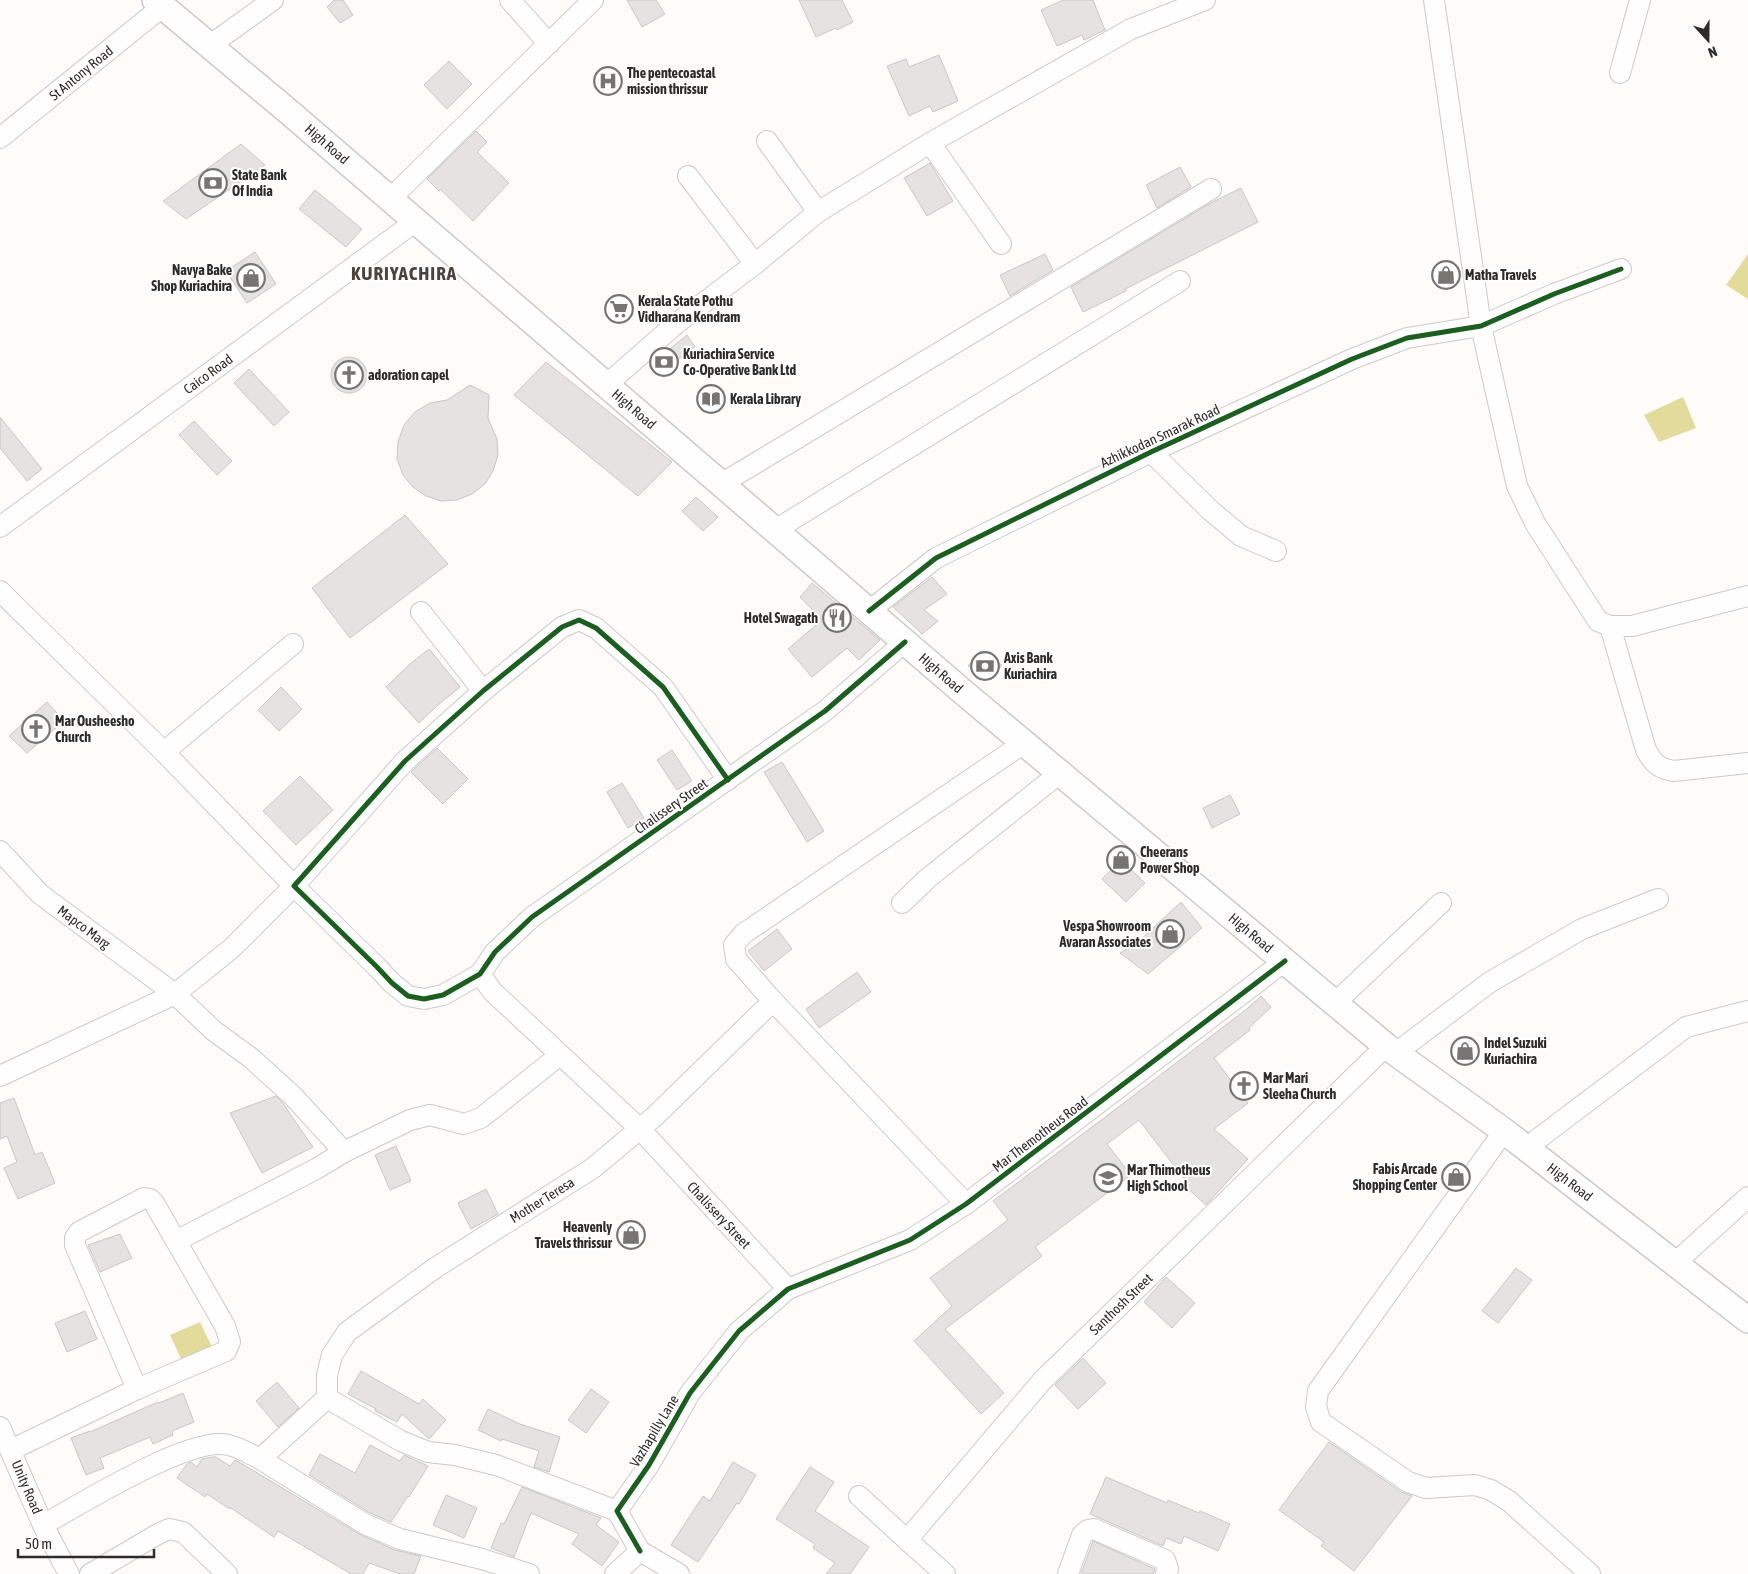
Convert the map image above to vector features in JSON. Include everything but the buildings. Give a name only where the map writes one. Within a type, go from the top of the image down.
[{"type":"main road","name":"High Road","points":[[158,3],[289,112],[905,642],[1335,1003],[1391,1049],[1504,1131],[1748,1320]]},
{"type":"street","points":[[209,46],[273,0]]},
{"type":"street","points":[[510,0],[548,44]]},
{"type":"street","points":[[390,199],[593,0]]},
{"type":"street","points":[[606,385],[677,323],[818,212],[930,143],[1130,29],[1205,0]]},
{"type":"street","points":[[1434,0],[1481,326],[1517,486],[1534,523],[1598,621],[1610,626],[1632,626],[1748,596]]},
{"type":"street","points":[[1620,73],[1640,0]]},
{"type":"street","name":"St Antony Road","points":[[0,138],[158,3]]},
{"type":"street","points":[[767,141],[818,212]]},
{"type":"street","points":[[930,143],[1001,244]]},
{"type":"street","points":[[688,176],[754,264]]},
{"type":"street","points":[[721,484],[1210,189]]},
{"type":"street","name":"Caico Road","points":[[0,527],[416,221]]},
{"type":"street","name":"Azhikkodan Smarak Road","points":[[869,611],[936,558],[1151,452],[1352,359],[1407,338],[1481,326],[1554,294],[1621,269]]},
{"type":"street","points":[[775,530],[1180,281]]},
{"type":"street","points":[[1151,452],[1210,510],[1241,536],[1276,551]]},
{"type":"street","points":[[0,591],[164,752],[294,886],[392,983],[408,996],[424,999],[443,995],[480,974]]},
{"type":"street","points":[[421,612],[483,692]]},
{"type":"street","points":[[0,1076],[174,994],[232,948],[294,886],[405,761],[483,692],[562,627],[579,620],[596,628],[663,687],[728,780]]},
{"type":"street","points":[[1610,626],[1646,750],[1652,761],[1662,769],[1674,771],[1748,763]]},
{"type":"street","name":"Chalissery Street","points":[[788,1289],[640,1129],[492,991],[480,974],[495,952],[532,917],[825,711],[905,642]]},
{"type":"street","points":[[164,752],[294,644]]},
{"type":"street","points":[[966,1204],[773,1000],[736,958],[734,945],[743,934],[1024,743]]},
{"type":"street","points":[[902,903],[928,878],[1060,773]]},
{"type":"street","name":"Mapco Marg","points":[[0,852],[40,894],[174,994],[214,1031],[250,1058],[293,1096],[344,1152]]},
{"type":"street","name":"Santhosh Street","points":[[907,1540],[1042,1381],[1391,1049],[1490,982],[1582,929],[1658,899]]},
{"type":"street","points":[[1335,1003],[1441,903]]},
{"type":"street","name":"Mar Themotheus Road","points":[[788,1289],[910,1240],[966,1204],[1285,961]]},
{"type":"street","name":"Mother Teresa","points":[[327,1398],[328,1375],[332,1355],[347,1332],[435,1268],[593,1168],[654,1117],[773,1000]]},
{"type":"street","points":[[1526,1148],[1686,1027],[1748,1011]]},
{"type":"street","points":[[176,1241],[316,1169],[344,1152],[410,1120],[430,1115],[464,1124],[481,1118],[560,1055]]},
{"type":"street","points":[[1504,1131],[1318,1391],[1316,1407],[1322,1422],[1408,1482],[1426,1488],[1475,1485],[1491,1490],[1509,1501],[1590,1574]]},
{"type":"street","points":[[11,1450],[137,1389],[226,1351],[230,1342],[225,1326],[154,1203],[150,1199],[144,1198],[79,1232],[75,1238],[75,1245],[137,1389]]},
{"type":"street","points":[[1674,1263],[1748,1198]]},
{"type":"street","name":"Vazhapilly Lane","points":[[617,1512],[650,1465],[690,1393],[739,1331],[788,1289]]},
{"type":"street","points":[[260,1459],[327,1398],[401,1441],[428,1452],[455,1455],[496,1465],[617,1512],[640,1552],[679,1574]]},
{"type":"street","name":"Unity Road","points":[[0,1427],[43,1525],[69,1574]]},
{"type":"street","points":[[43,1525],[163,1460],[208,1444],[228,1444],[260,1459],[365,1524],[400,1539],[529,1574]]},
{"type":"street","points":[[859,1496],[945,1574]]},
{"type":"street","points":[[90,1574],[169,1529],[183,1532],[227,1574]]},
{"type":"street","points":[[1068,1574],[1082,1535],[1088,1530],[1094,1529],[1165,1560],[1168,1569],[1166,1574]]},
{"type":"street","points":[[615,1574],[640,1552]]},
{"type":"shaded area","points":[[1748,254],[1748,299],[1726,285]]},
{"type":"shaded area","points":[[1683,397],[1696,428],[1659,442],[1644,415]]},
{"type":"shaded area","points":[[200,1322],[214,1351],[184,1365],[170,1335]]},
{"type":"cycle path","points":[[869,611],[936,558],[1151,452],[1352,359],[1407,338],[1481,326],[1554,294],[1621,269]]},
{"type":"cycle path","points":[[728,780],[663,687],[596,628],[579,620],[562,627],[483,691],[405,761],[294,886],[392,983],[408,996],[424,999],[443,995],[480,974],[495,952],[532,917],[825,711],[905,642]]},
{"type":"cycle path","points":[[640,1551],[617,1511],[649,1465],[690,1393],[739,1331],[788,1289],[910,1240],[966,1204],[1285,961]]},
{"type":"place","name":"The pentecoastal mission thrissur","points":[[608,81]]},
{"type":"place","name":"State Bank Of India","points":[[213,183]]},
{"type":"place","name":"Matha Travels","points":[[1446,275]]},
{"type":"place","name":"Navya Bake Shop Kuriachira","points":[[251,278]]},
{"type":"place","name":"Kerala State Pothu Vidharana Kendram","points":[[619,309]]},
{"type":"place","name":"Kuriachira Service Co-Operative Bank Ltd","points":[[664,362]]},
{"type":"place","name":"adoration capel","points":[[349,375]]},
{"type":"place","name":"Kerala Library","points":[[711,399]]},
{"type":"place","name":"Hotel Swagath","points":[[837,618]]},
{"type":"place","name":"Axis Bank Kuriachira","points":[[985,666]]},
{"type":"place","name":"Mar Ousheesho Church","points":[[36,729]]},
{"type":"place","name":"Cheerans Power Shop","points":[[1121,860]]},
{"type":"place","name":"Vespa Showroom Avaran Associates","points":[[1170,934]]},
{"type":"place","name":"Indel Suzuki Kuriachira","points":[[1465,1051]]},
{"type":"place","name":"Mar Mari Sleeha Church","points":[[1244,1086]]},
{"type":"place","name":"Fabis Arcade Shopping Center","points":[[1456,1177]]},
{"type":"place","name":"Mar Thimotheus High School","points":[[1108,1178]]},
{"type":"place","name":"Heavenly Travels thrissur","points":[[631,1235]]},
{"type":"district","name":"KURIYACHIRA","points":[[404,273]]}]
